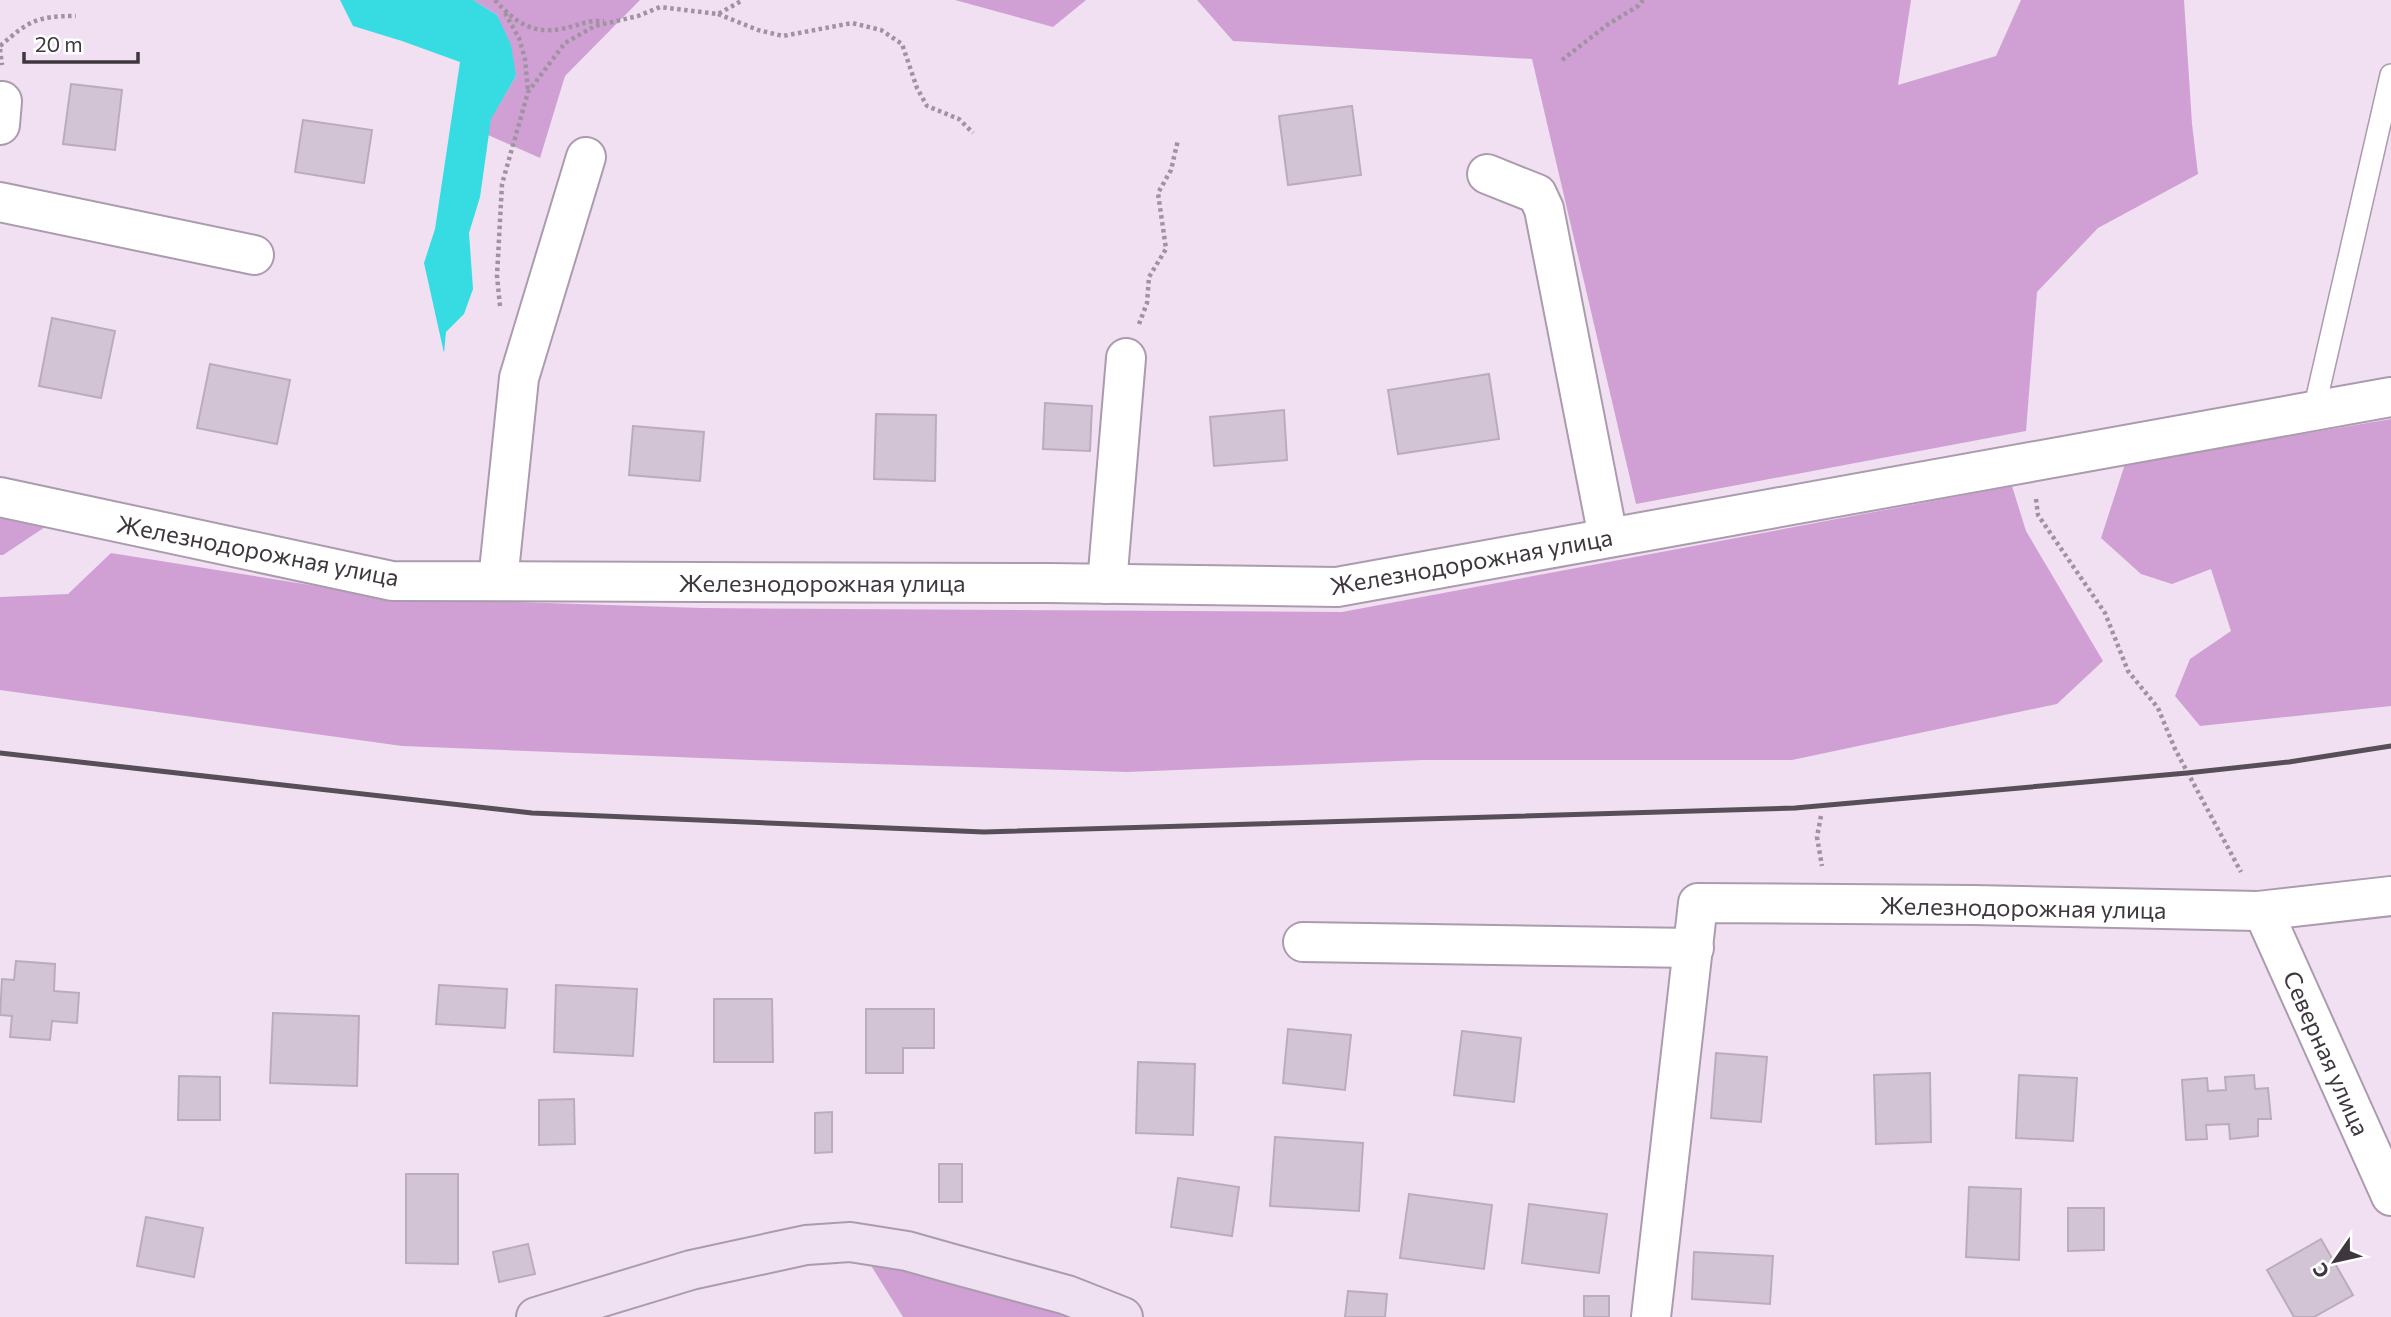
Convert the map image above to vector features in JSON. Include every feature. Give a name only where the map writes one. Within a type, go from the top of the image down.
[{"type":"street","points":[[498,581],[519,378],[586,157]]},
{"type":"street","points":[[1488,174],[1537,194],[1544,209],[1608,537]]},
{"type":"street","points":[[0,202],[254,256]]},
{"type":"street","points":[[1107,584],[1126,358]]},
{"type":"street","name":"Железнодорожная улица","points":[[0,497],[392,580],[1337,587],[2391,397]]},
{"type":"street","name":"Железнодорожная улица","points":[[1693,948],[1698,903],[2263,911],[2391,896]]},
{"type":"street","name":"Северная улица","points":[[2263,911],[2391,1196]]},
{"type":"street","points":[[1303,942],[1693,948],[1651,1317]]},
{"type":"street","points":[[536,1317],[691,1270],[806,1245],[850,1242],[918,1254],[1067,1295],[1123,1317]]},
{"type":"lane","points":[[2314,410],[2391,75]]},
{"type":"path","points":[[495,0],[519,38],[525,59],[528,92],[502,184],[499,205],[499,302],[506,323],[530,342]]},
{"type":"path","points":[[718,14],[743,0]]},
{"type":"path","points":[[1562,60],[1643,0]]},
{"type":"path","points":[[501,7],[531,30],[561,29],[588,20],[612,22]]},
{"type":"path","points":[[528,92],[565,43],[595,26],[638,16],[660,7],[718,14],[758,30],[783,36],[852,23],[881,30],[902,44],[917,88],[927,106],[959,119],[973,133]]},
{"type":"path","points":[[0,46],[26,24],[49,16],[75,16]]},
{"type":"path","points":[[1126,358],[1147,303],[1149,277],[1166,249],[1158,192],[1171,170],[1178,140]]},
{"type":"path","points":[[2030,460],[2038,515],[2105,613],[2128,671],[2158,708],[2175,749],[2263,911]]},
{"type":"path","points":[[1821,816],[1818,849],[1831,904]]},
{"type":"shaded area","points":[[473,0],[640,0],[565,76],[540,158],[488,135],[491,118],[516,76],[497,15]]},
{"type":"shaded area","points":[[955,0],[1086,0],[1053,27]]},
{"type":"shaded area","points":[[1197,0],[1911,0],[1898,85],[1996,56],[2021,0],[2184,0],[2198,174],[2098,228],[2037,292],[2026,431],[1636,504],[1532,59],[1233,41]]},
{"type":"shaded area","points":[[2391,419],[2391,706],[2200,726],[2175,696],[2190,659],[2231,631],[2211,569],[2172,584],[2141,574],[2101,538],[2125,464]]},
{"type":"shaded area","points":[[2012,486],[2026,531],[2103,661],[2057,704],[1792,760],[1422,760],[1128,772],[778,761],[402,746],[0,690],[0,597],[68,594],[111,553],[391,598],[702,608],[1342,612]]},
{"type":"shaded area","points":[[0,512],[51,523],[0,555]]},
{"type":"shaded area","points":[[857,1243],[1123,1317],[903,1317]]},
{"type":"water","points":[[340,0],[473,0],[497,15],[511,45],[516,76],[491,119],[480,197],[469,233],[473,289],[464,314],[446,332],[444,353],[424,263],[435,229],[460,62],[353,26]]},
{"type":"building","points":[[71,84],[122,90],[115,150],[63,144]]},
{"type":"building","points":[[1352,106],[1361,175],[1288,185],[1279,116]]},
{"type":"building","points":[[303,120],[372,130],[364,183],[295,172]]},
{"type":"building","points":[[52,318],[115,331],[101,398],[39,386]]},
{"type":"building","points":[[210,364],[290,380],[277,444],[197,428]]},
{"type":"building","points":[[1489,374],[1499,439],[1398,454],[1388,390]]},
{"type":"building","points":[[1045,403],[1092,406],[1090,451],[1043,449]]},
{"type":"building","points":[[1284,410],[1287,460],[1214,466],[1210,417]]},
{"type":"building","points":[[876,414],[936,415],[935,481],[874,479]]},
{"type":"building","points":[[633,426],[704,432],[700,481],[629,475]]},
{"type":"building","points":[[16,961],[55,964],[54,991],[79,993],[77,1023],[52,1021],[50,1040],[10,1037],[12,1016],[0,1015],[2,979],[14,980]]},
{"type":"building","points":[[439,985],[507,989],[505,1028],[436,1024]]},
{"type":"building","points":[[556,985],[637,989],[633,1056],[554,1052]]},
{"type":"building","points":[[714,999],[772,999],[773,1062],[714,1062]]},
{"type":"building","points":[[866,1009],[934,1009],[934,1048],[903,1048],[903,1073],[866,1073]]},
{"type":"building","points":[[273,1013],[359,1016],[357,1086],[270,1083]]},
{"type":"building","points":[[1288,1029],[1351,1035],[1345,1090],[1283,1083]]},
{"type":"building","points":[[1462,1031],[1521,1038],[1514,1102],[1454,1095]]},
{"type":"building","points":[[1716,1053],[1767,1057],[1761,1122],[1711,1118]]},
{"type":"building","points":[[1138,1062],[1195,1064],[1193,1135],[1136,1133]]},
{"type":"building","points":[[1930,1073],[1931,1142],[1876,1144],[1874,1075]]},
{"type":"building","points":[[2019,1075],[2077,1078],[2073,1141],[2016,1138]]},
{"type":"building","points":[[2254,1075],[2255,1089],[2268,1088],[2271,1119],[2258,1119],[2258,1136],[2230,1139],[2229,1124],[2206,1125],[2207,1139],[2186,1140],[2182,1080],[2207,1078],[2208,1091],[2226,1090],[2225,1077]]},
{"type":"building","points":[[179,1076],[220,1077],[220,1120],[178,1120]]},
{"type":"building","points":[[574,1099],[575,1144],[539,1145],[539,1100]]},
{"type":"building","points":[[832,1112],[832,1152],[815,1153],[815,1113]]},
{"type":"building","points":[[1275,1137],[1363,1143],[1359,1211],[1270,1206]]},
{"type":"building","points":[[939,1164],[962,1164],[962,1202],[939,1202]]},
{"type":"building","points":[[406,1174],[458,1174],[458,1264],[406,1263]]},
{"type":"building","points":[[1178,1178],[1239,1187],[1232,1236],[1171,1227]]},
{"type":"building","points":[[1969,1187],[2021,1189],[2019,1260],[1966,1257]]},
{"type":"building","points":[[1409,1194],[1492,1205],[1484,1269],[1400,1258]]},
{"type":"building","points":[[1529,1204],[1607,1214],[1599,1273],[1522,1263]]},
{"type":"building","points":[[2068,1208],[2104,1208],[2104,1250],[2068,1251]]},
{"type":"building","points":[[146,1217],[203,1228],[194,1277],[137,1266]]},
{"type":"building","points":[[2321,1239],[2353,1295],[2314,1317],[2294,1317],[2267,1270]]},
{"type":"building","points":[[528,1244],[535,1274],[499,1282],[493,1252]]},
{"type":"building","points":[[1694,1252],[1773,1256],[1770,1304],[1692,1299]]},
{"type":"building","points":[[1348,1291],[1387,1294],[1385,1317],[1345,1317]]},
{"type":"building","points":[[1584,1296],[1609,1296],[1609,1317],[1584,1317]]},
{"type":"railway","points":[[0,753],[532,813],[984,832],[1795,808],[2187,773],[2289,762],[2391,746]]}]
